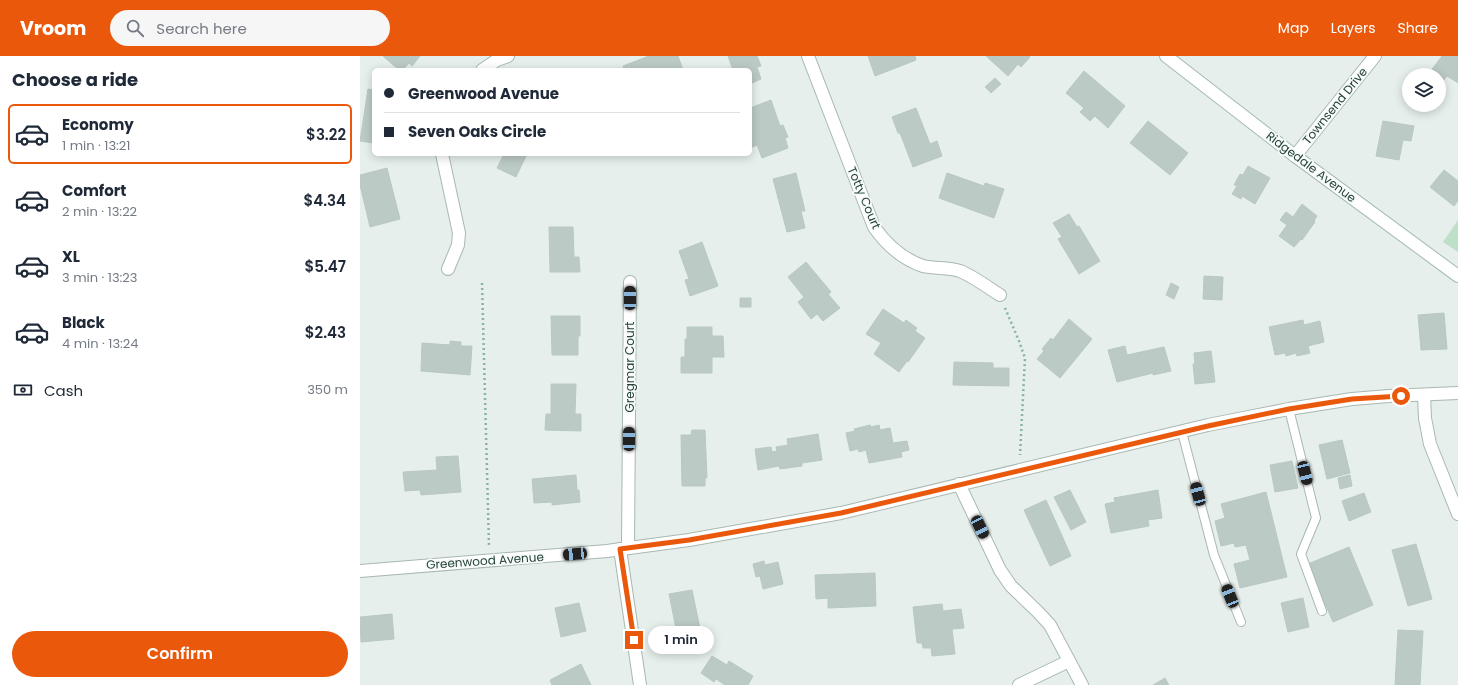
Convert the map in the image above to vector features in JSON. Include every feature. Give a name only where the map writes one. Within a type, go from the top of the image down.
[{"type":"street","points":[[485,68],[497,60],[508,56]]},
{"type":"street","name":"Totty Court","points":[[808,56],[874,227],[883,240],[907,259],[924,266],[960,272],[1000,295]]},
{"type":"street","name":"Ridgedale Avenue","points":[[1166,56],[1295,156],[1458,276]]},
{"type":"street","name":"Townsend Drive","points":[[1295,156],[1375,56]]},
{"type":"street","points":[[442,156],[459,234],[458,245],[448,269]]},
{"type":"street","name":"Gregmar Court","points":[[630,282],[624,549],[640,685]]},
{"type":"street","name":"Greenwood Avenue","points":[[360,571],[624,549],[705,537],[841,513],[1182,432],[1289,409],[1352,399],[1458,394]]},
{"type":"street","points":[[1424,395],[1425,418],[1430,444],[1458,514]]},
{"type":"street","points":[[959,484],[1000,570],[1011,586],[1050,625],[1082,685]]},
{"type":"street","points":[[1019,685],[1069,661]]},
{"type":"lane","points":[[1289,409],[1316,518],[1301,554],[1322,611]]},
{"type":"lane","points":[[1182,432],[1214,555],[1241,622]]},
{"type":"path","points":[[482,283],[490,561]]},
{"type":"path","points":[[1000,295],[1025,358],[1020,470]]},
{"type":"green space","points":[[1458,220],[1458,252],[1443,242]]},
{"type":"building","points":[[383,56],[420,56],[412,66],[409,63],[405,68],[397,68]]},
{"type":"building","points":[[649,56],[678,56],[682,68],[624,68],[623,66]]},
{"type":"building","points":[[728,56],[757,56],[761,66],[757,67],[761,79],[752,83],[752,68],[732,68]]},
{"type":"building","points":[[868,56],[915,56],[916,60],[875,76]]},
{"type":"building","points":[[986,56],[1030,57],[1021,67],[1018,64],[1008,76]]},
{"type":"building","points":[[1442,56],[1458,56],[1458,83],[1447,76],[1446,77],[1446,68],[1433,68]]},
{"type":"building","points":[[1084,71],[1125,106],[1108,128],[1095,116],[1090,121],[1080,112],[1084,108],[1066,93]]},
{"type":"building","points":[[995,78],[1001,84],[991,93],[985,87]]},
{"type":"building","points":[[368,89],[372,90],[372,143],[360,141]]},
{"type":"building","points":[[771,100],[780,126],[783,125],[788,137],[785,138],[788,148],[762,158],[757,145],[752,147],[752,107]]},
{"type":"building","points":[[916,108],[930,144],[937,141],[942,156],[913,167],[892,117]]},
{"type":"building","points":[[1148,121],[1188,153],[1170,175],[1130,143]]},
{"type":"building","points":[[1383,121],[1414,126],[1411,141],[1403,140],[1399,160],[1376,156]]},
{"type":"building","points":[[503,156],[526,156],[516,177],[497,168]]},
{"type":"building","points":[[1248,166],[1270,178],[1255,204],[1242,196],[1241,199],[1232,194],[1237,186],[1234,185],[1240,174],[1243,175]]},
{"type":"building","points":[[387,168],[400,219],[370,227],[360,185],[360,175]]},
{"type":"building","points":[[1444,170],[1458,181],[1458,201],[1454,206],[1430,187]]},
{"type":"building","points":[[796,173],[805,211],[801,211],[805,228],[787,232],[773,179]]},
{"type":"building","points":[[947,173],[984,186],[985,183],[1004,189],[994,218],[939,198]]},
{"type":"building","points":[[1302,204],[1317,216],[1314,221],[1315,222],[1302,240],[1301,239],[1294,247],[1279,236],[1287,225],[1280,220],[1286,212],[1293,217]]},
{"type":"building","points":[[1069,214],[1077,227],[1079,226],[1100,261],[1079,274],[1058,239],[1062,237],[1053,223]]},
{"type":"building","points":[[549,227],[573,227],[574,257],[579,257],[580,272],[550,272]]},
{"type":"building","points":[[702,242],[718,286],[690,296],[685,280],[689,279],[679,251]]},
{"type":"building","points":[[806,262],[831,292],[828,294],[840,308],[823,321],[817,314],[811,319],[798,302],[804,297],[788,277]]},
{"type":"building","points":[[1204,276],[1223,277],[1222,300],[1203,299]]},
{"type":"building","points":[[1171,283],[1179,287],[1174,299],[1166,295]]},
{"type":"building","points":[[740,298],[751,298],[751,307],[740,307]]},
{"type":"building","points":[[883,309],[904,323],[906,320],[917,328],[915,331],[925,338],[899,372],[874,354],[881,343],[866,334]]},
{"type":"building","points":[[1444,313],[1447,349],[1421,350],[1418,315]]},
{"type":"building","points":[[551,316],[580,316],[578,355],[552,355]]},
{"type":"building","points":[[1069,319],[1092,339],[1060,378],[1037,359],[1044,351],[1042,349],[1051,338],[1053,340]]},
{"type":"building","points":[[1303,320],[1304,325],[1320,321],[1324,342],[1308,346],[1310,353],[1297,356],[1296,353],[1286,356],[1285,353],[1275,355],[1269,327]]},
{"type":"building","points":[[687,327],[712,327],[712,336],[723,336],[724,357],[712,357],[712,373],[681,373],[681,357],[685,357]]},
{"type":"building","points":[[450,341],[461,342],[461,346],[472,346],[470,375],[421,371],[422,343],[450,345]]},
{"type":"building","points":[[1125,346],[1127,355],[1164,347],[1171,371],[1153,375],[1153,373],[1117,382],[1108,350]]},
{"type":"building","points":[[1211,351],[1215,382],[1195,384],[1193,364],[1195,364],[1194,353]]},
{"type":"building","points":[[954,362],[993,363],[993,368],[1009,368],[1009,386],[953,385]]},
{"type":"building","points":[[551,384],[576,384],[575,414],[581,414],[581,431],[545,430],[546,414],[551,414]]},
{"type":"building","points":[[870,425],[871,427],[879,425],[880,430],[890,428],[893,443],[907,441],[909,450],[901,452],[902,457],[869,463],[866,450],[859,452],[858,449],[850,451],[846,433],[855,431],[854,429]]},
{"type":"building","points":[[692,430],[705,430],[707,478],[705,478],[705,486],[682,486],[681,435],[691,435]]},
{"type":"building","points":[[818,434],[822,460],[802,463],[802,466],[780,469],[779,466],[758,470],[755,449],[771,447],[772,452],[777,451],[776,447],[788,445],[787,439]]},
{"type":"building","points":[[1342,440],[1350,473],[1327,479],[1319,445]]},
{"type":"building","points":[[458,456],[461,492],[421,495],[420,490],[405,491],[403,472],[437,470],[436,457]]},
{"type":"building","points":[[1292,461],[1298,488],[1275,492],[1270,465]]},
{"type":"building","points":[[576,475],[577,490],[579,490],[580,502],[552,505],[552,502],[534,503],[532,479]]},
{"type":"building","points":[[1350,475],[1352,486],[1340,489],[1338,478]]},
{"type":"building","points":[[1070,490],[1086,522],[1071,530],[1054,497]]},
{"type":"building","points":[[1158,490],[1162,518],[1148,520],[1149,526],[1111,533],[1105,504],[1115,502],[1114,498]]},
{"type":"building","points":[[1266,492],[1287,577],[1240,588],[1234,564],[1250,560],[1246,545],[1235,547],[1234,543],[1221,546],[1215,521],[1225,518],[1221,504]]},
{"type":"building","points":[[1364,493],[1371,512],[1349,521],[1342,501]]},
{"type":"building","points":[[1046,500],[1071,556],[1050,566],[1024,510]]},
{"type":"building","points":[[1416,544],[1432,599],[1408,606],[1392,550]]},
{"type":"building","points":[[1349,547],[1373,605],[1333,622],[1308,564]]},
{"type":"building","points":[[764,561],[765,565],[778,562],[783,584],[763,589],[760,576],[756,577],[753,564]]},
{"type":"building","points":[[875,573],[876,606],[828,608],[828,598],[816,599],[815,575]]},
{"type":"building","points":[[692,590],[702,638],[679,643],[669,594]]},
{"type":"building","points":[[1303,598],[1309,627],[1288,632],[1281,603]]},
{"type":"building","points":[[579,603],[586,631],[561,637],[555,608]]},
{"type":"building","points":[[942,604],[943,611],[961,609],[964,628],[952,629],[955,654],[932,656],[931,648],[923,648],[922,643],[917,643],[913,607]]},
{"type":"building","points":[[392,614],[394,639],[361,642],[360,617]]},
{"type":"building","points":[[1398,630],[1423,631],[1420,685],[1395,685]]},
{"type":"building","points":[[712,656],[727,665],[729,661],[753,676],[748,685],[725,685],[716,679],[714,682],[701,673]]},
{"type":"building","points":[[581,664],[591,685],[552,685],[550,680]]},
{"type":"building","points":[[1165,678],[1169,685],[1153,685]]},
{"type":"route","points":[[634,640],[620,549],[689,540],[841,513],[1208,426],[1289,409],[1352,399],[1401,396]]}]
